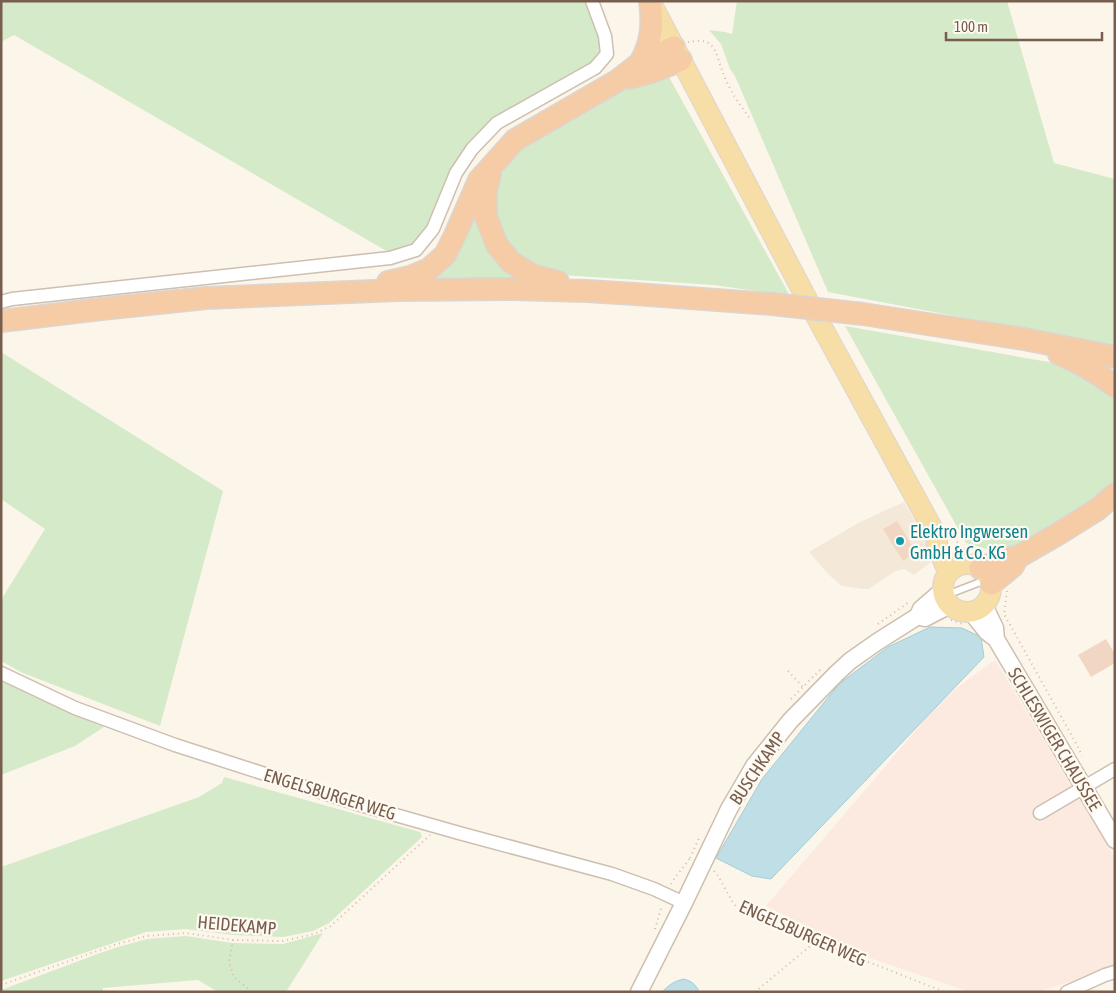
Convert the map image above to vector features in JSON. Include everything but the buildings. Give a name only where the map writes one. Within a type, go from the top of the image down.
[{"type":"highway","points":[[640,63],[648,46],[652,30],[650,1]]},
{"type":"highway","points":[[336,292],[393,282],[429,269],[444,255],[456,235],[479,180],[515,140],[617,81],[640,63],[677,53]]},
{"type":"highway","points":[[617,81],[664,68],[677,53]]},
{"type":"highway","points":[[493,164],[486,190],[486,217],[497,245],[511,262],[532,275],[617,293]]},
{"type":"highway","points":[[1,322],[206,298],[336,292],[512,289],[617,293],[772,304],[863,314],[1024,339],[1115,357]]},
{"type":"highway","points":[[1024,339],[1081,364],[1115,386]]},
{"type":"highway","points":[[970,580],[1009,558],[1018,557],[1058,534],[1098,509],[1115,494]]},
{"type":"main road","points":[[650,1],[811,307],[970,580],[991,592],[988,599],[978,608],[964,612],[956,610],[970,580]]},
{"type":"street","points":[[1,302],[22,298],[390,258],[416,250],[433,229],[456,173],[472,149],[497,123],[595,68],[607,54],[605,36],[592,1]]},
{"type":"street","name":"BUSCHKAMP","points":[[639,992],[729,809],[754,766],[790,721],[850,661],[918,616],[921,609],[970,580]]},
{"type":"street","name":"SCHLESWIGER CHAUSSEE","points":[[978,608],[987,632],[996,638],[1115,840]]},
{"type":"street","name":"ENGELSBURGER WEG","points":[[1,673],[75,708],[166,742],[364,806],[612,874],[684,903]]},
{"type":"street","points":[[1040,814],[1115,769]]},
{"type":"street","points":[[1067,992],[1115,972]]},
{"type":"path","points":[[677,53],[693,41],[703,41],[711,45],[725,78],[750,119]]},
{"type":"path","points":[[943,533],[967,552],[986,556],[970,580],[1007,591],[1004,614],[1082,756]]},
{"type":"path","points":[[788,671],[812,697]]},
{"type":"path","name":"HEIDEKAMP","points":[[1,985],[117,944],[147,936],[186,933],[233,940],[283,941],[314,934],[331,926],[427,838],[434,826]]},
{"type":"path","points":[[666,895],[674,878],[682,871],[690,858],[702,865]]},
{"type":"path","name":"ENGELSBURGER WEG","points":[[702,865],[717,874],[736,906],[815,941],[945,992]]},
{"type":"path","points":[[233,940],[229,962],[234,977],[252,992]]},
{"type":"path","points":[[755,992],[815,941]]},
{"type":"shaded area","points":[[904,502],[936,558],[914,575],[904,569],[895,571],[869,589],[842,586],[829,575],[809,552],[860,522]]},
{"type":"shaded area","points":[[995,660],[1115,858],[1115,968],[1037,992],[970,992],[870,958],[766,906],[930,714],[958,687]]},
{"type":"green space","points":[[1,1],[587,1],[601,38],[603,53],[593,64],[494,120],[429,227],[414,246],[390,253],[14,35],[1,42]]},
{"type":"green space","points":[[737,1],[1007,1],[1054,163],[1115,179],[1115,348],[828,292],[735,76],[730,69],[721,44],[709,30],[732,34]]},
{"type":"green space","points":[[669,77],[790,296],[714,285],[562,275],[519,258],[504,241],[494,216],[499,174],[519,148],[622,91]]},
{"type":"green space","points":[[472,202],[481,224],[542,284],[410,284]]},
{"type":"green space","points":[[845,326],[1077,367],[1115,396],[1115,483],[1091,503],[1053,528],[1000,553],[966,543]]},
{"type":"green space","points":[[1,352],[223,491],[160,726],[23,673],[1,661],[1,600],[45,529],[1,499]]},
{"type":"green space","points":[[1,680],[104,727],[75,746],[1,775]]},
{"type":"green space","points":[[224,777],[420,832],[422,837],[329,923],[313,931],[283,937],[233,935],[186,929],[146,932],[1,981],[1,867],[199,797],[222,783]]},
{"type":"green space","points":[[323,933],[286,992],[218,992],[198,980],[103,988],[103,992],[1,992],[1,990],[103,952],[147,939],[186,936],[232,943],[283,944]]},
{"type":"water","points":[[930,627],[962,628],[981,637],[984,657],[771,879],[752,876],[716,858],[762,779],[839,684],[888,647]]},
{"type":"water","points":[[684,979],[693,983],[699,992],[662,992],[677,981]]},
{"type":"place","name":"Elektro Ingwersen GmbH & Co. KG","points":[[900,541]]}]
